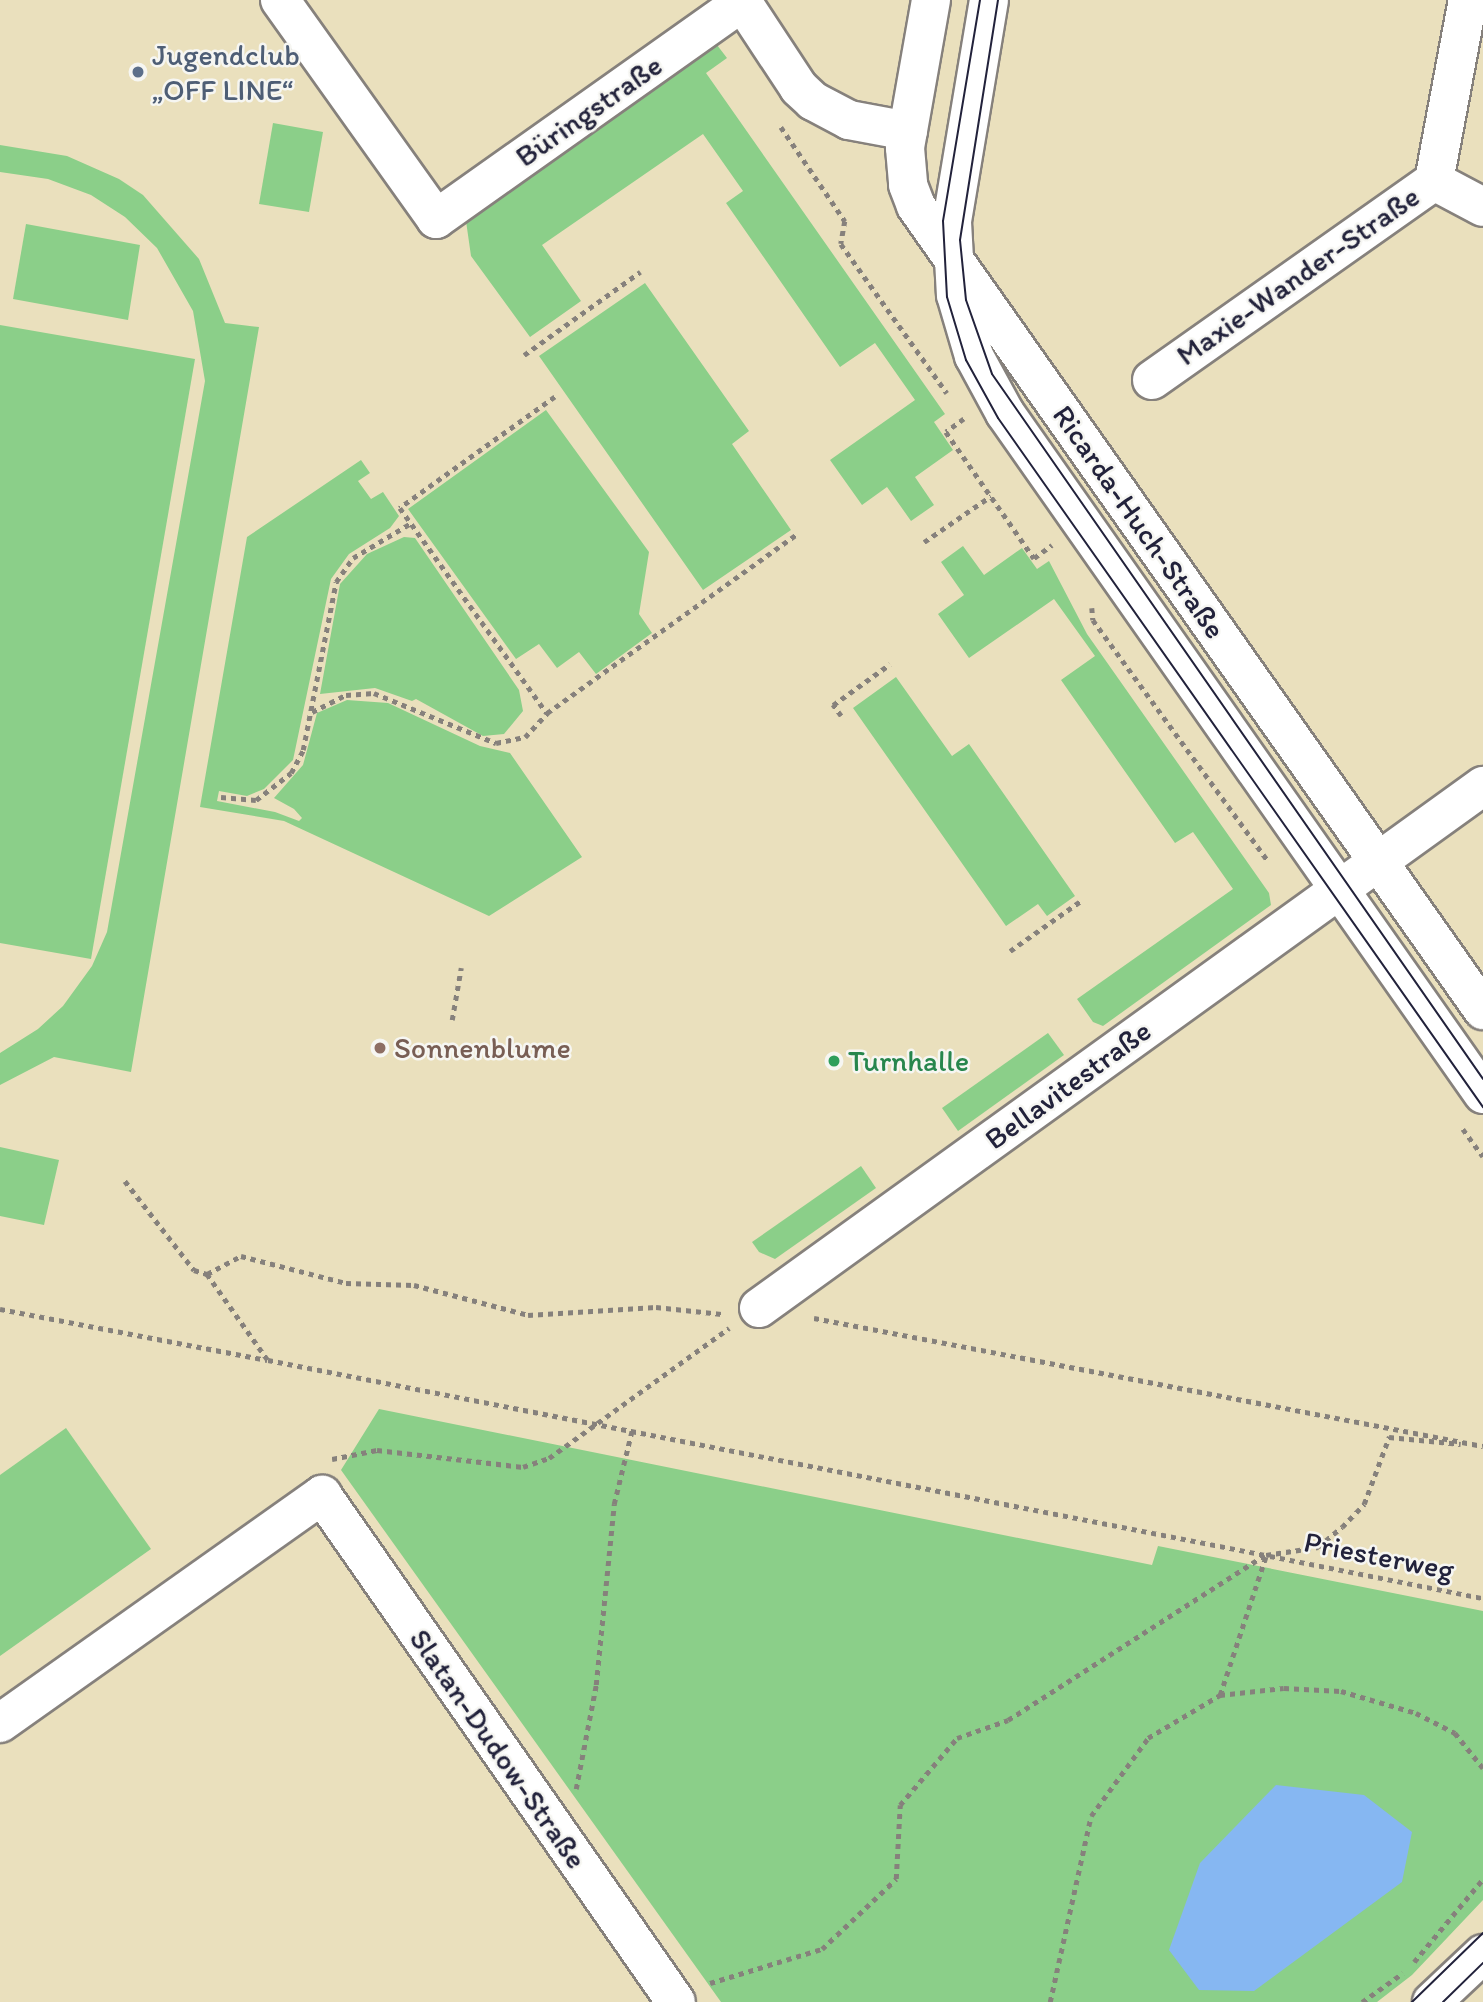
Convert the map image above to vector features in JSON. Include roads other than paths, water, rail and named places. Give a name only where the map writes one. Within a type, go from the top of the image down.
[{"type":"street","name":"Büringstraße","points":[[280,0],[436,219],[742,1]]},
{"type":"street","name":"Ricarda-Huch-Straße","points":[[931,0],[908,131],[908,185],[916,206],[1483,1010]]},
{"type":"street","points":[[989,0],[953,207],[952,256],[963,326],[988,385],[1483,1094]]},
{"type":"street","points":[[1434,181],[1468,0]]},
{"type":"street","points":[[742,1],[799,88],[813,101],[849,120],[908,131]]},
{"type":"street","name":"Maxie-Wander-Straße","points":[[1152,380],[1434,181],[1483,207]]},
{"type":"street","name":"Bellavitestraße","points":[[759,1308],[1483,786]]},
{"type":"street","name":"Slatan-Dudow-Straße","points":[[0,1723],[324,1478],[565,1847],[674,1999]]},
{"type":"street","points":[[1432,2002],[1483,1954]]},
{"type":"water","points":[[1276,1785],[1364,1795],[1412,1832],[1402,1882],[1254,1991],[1199,1990],[1169,1950],[1200,1863]]},
{"type":"tram line","points":[[980,0],[943,221],[947,297],[966,360],[998,418],[1483,1107]]},
{"type":"tram line","points":[[998,0],[960,240],[966,300],[992,374],[1483,1079]]},
{"type":"tram line","points":[[1412,2002],[1483,1933]]},
{"type":"tram line","points":[[1443,2002],[1483,1963]]},
{"type":"place","name":"Jugendclub „OFF LINE“","points":[[138,72]]},
{"type":"place","name":"Sonnenblume","points":[[380,1048]]},
{"type":"place","name":"Turnhalle","points":[[834,1061]]}]
